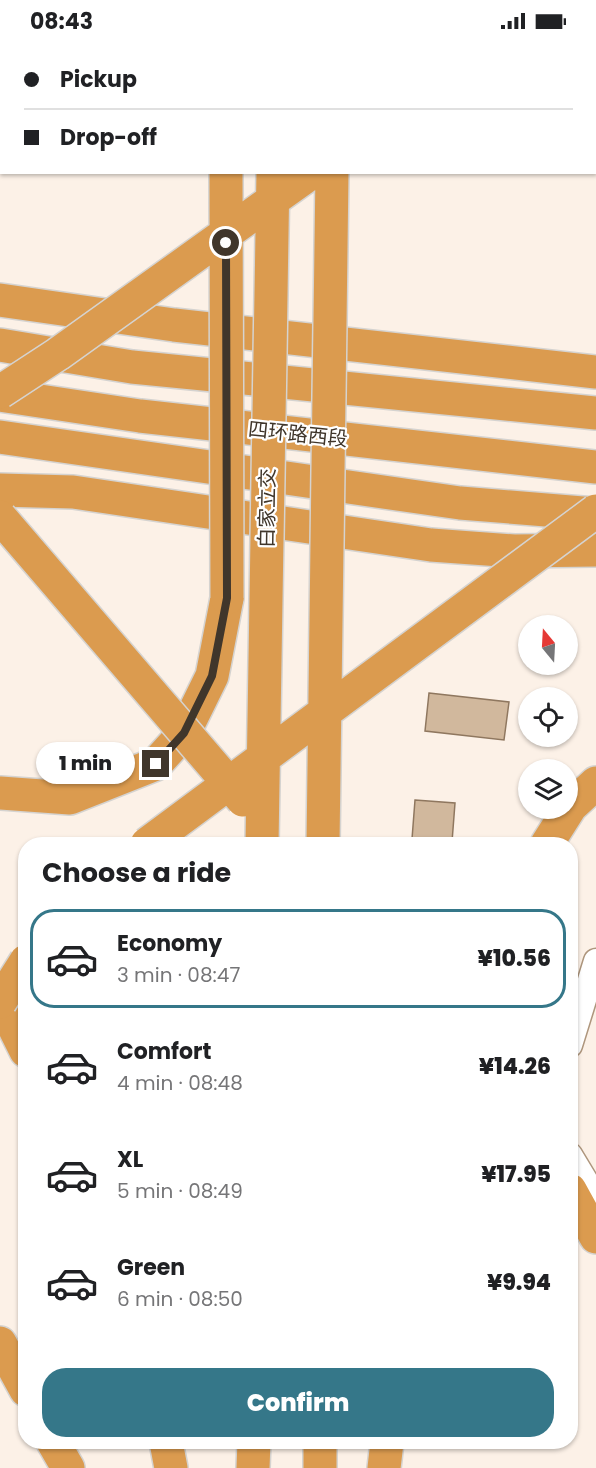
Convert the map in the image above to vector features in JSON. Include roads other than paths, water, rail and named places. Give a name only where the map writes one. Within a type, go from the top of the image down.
[{"type":"highway","points":[[0,793],[70,798],[156,764],[184,733],[212,676],[227,598],[226,174]]},
{"type":"highway","name":"白家立交","points":[[262,837],[273,174]]},
{"type":"highway","points":[[0,394],[309,174]]},
{"type":"highway","points":[[323,837],[332,174]]},
{"type":"highway","points":[[0,300],[174,325],[596,372]]},
{"type":"highway","points":[[0,345],[132,366],[596,413]]},
{"type":"highway","name":"四环路西段","points":[[0,394],[140,416],[596,466]]},
{"type":"highway","points":[[0,437],[460,503],[596,512]]},
{"type":"highway","points":[[0,490],[73,492],[431,544],[514,551],[596,550]]},
{"type":"highway","points":[[156,837],[596,512]]},
{"type":"highway","points":[[0,517],[275,837]]},
{"type":"highway","points":[[551,837],[571,806],[596,783]]},
{"type":"highway","points":[[18,973],[0,1000],[18,1035]]},
{"type":"highway","points":[[578,1204],[596,1237]]},
{"type":"highway","points":[[0,1344],[18,1376]]},
{"type":"highway","points":[[57,1449],[68,1468]]},
{"type":"highway","points":[[167,1449],[171,1468]]},
{"type":"highway","points":[[253,1468],[254,1449]]},
{"type":"highway","points":[[320,1449],[320,1468]]},
{"type":"highway","points":[[384,1468],[386,1449]]},
{"type":"street","points":[[578,1019],[596,961]]},
{"type":"street","points":[[578,1168],[596,1198]]}]
